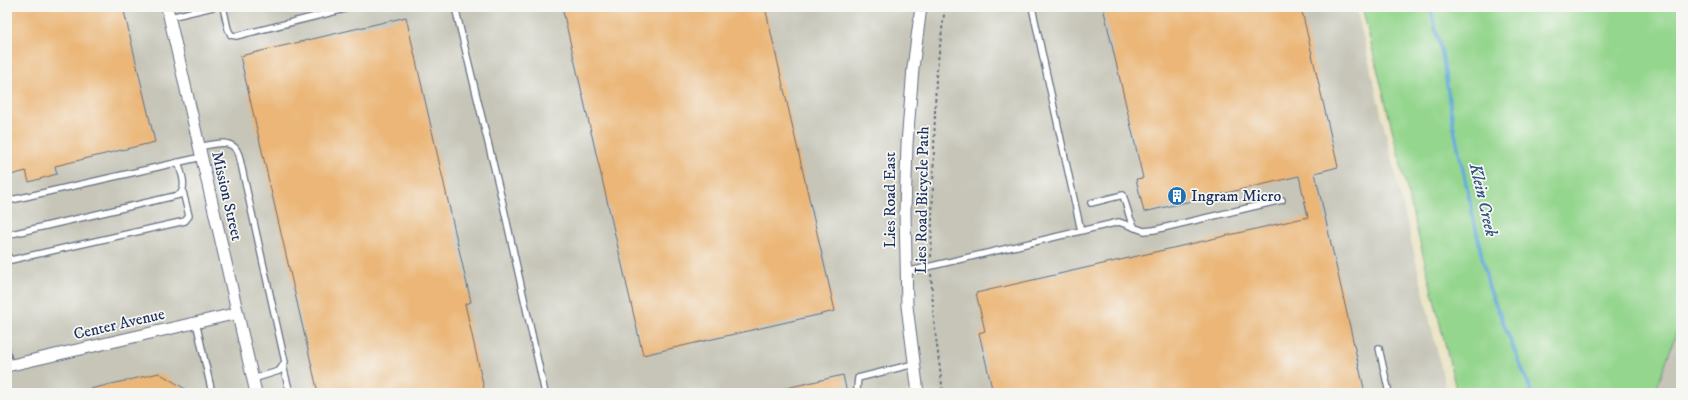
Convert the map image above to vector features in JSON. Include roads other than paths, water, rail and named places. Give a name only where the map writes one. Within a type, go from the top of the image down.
[{"type":"street","name":"Lies Road East","points":[[918,393],[907,306],[906,272],[907,144],[912,68],[921,7]]},
{"type":"street","name":"Mission Street","points":[[168,12],[256,393]]},
{"type":"street","name":"Center Avenue","points":[[9,366],[238,313]]},
{"type":"lane","points":[[168,12],[213,7]]},
{"type":"lane","points":[[223,7],[228,29],[231,35],[236,36],[345,9],[346,7]]},
{"type":"lane","points":[[455,7],[502,200],[545,393]]},
{"type":"lane","points":[[1032,7],[1081,231]]},
{"type":"lane","points":[[7,201],[178,162],[227,142],[232,144],[238,150],[285,362],[279,372],[253,379]]},
{"type":"lane","points":[[7,255],[11,260],[185,221],[189,216],[178,162]]},
{"type":"lane","points":[[7,235],[179,195],[183,192]]},
{"type":"lane","points":[[1091,203],[1123,195],[1130,218],[1135,228]]},
{"type":"lane","points":[[906,272],[1119,222],[1144,231],[1154,230],[1282,200]]},
{"type":"lane","points":[[196,322],[212,393]]},
{"type":"lane","points":[[1379,348],[1389,393]]},
{"type":"lane","points":[[7,352],[9,366]]},
{"type":"lane","points":[[858,393],[858,378],[914,364]]},
{"type":"lane","points":[[283,366],[290,393]]},
{"type":"waterway","name":"Klein Creek","points":[[1430,7],[1442,54],[1454,129],[1489,288],[1532,393]]},
{"type":"place","name":"Ingram Micro","points":[[1177,196]]}]
